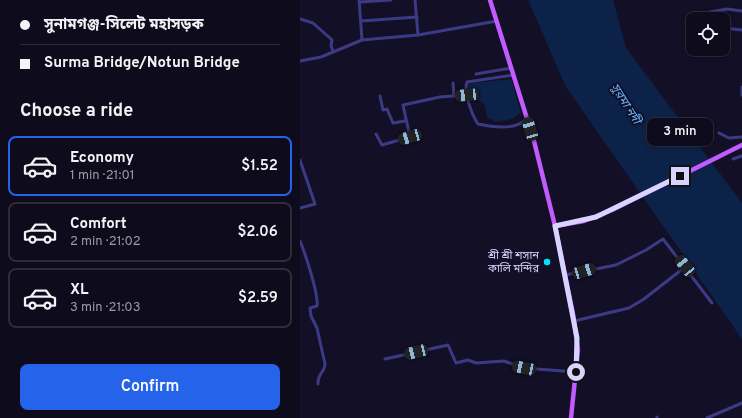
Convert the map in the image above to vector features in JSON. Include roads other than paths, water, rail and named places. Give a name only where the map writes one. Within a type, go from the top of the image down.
[{"type":"main road","points":[[490,0],[527,118],[555,226],[574,321],[578,350],[571,418]]},
{"type":"main road","points":[[555,226],[584,221],[612,210],[742,145]]},
{"type":"street","points":[[362,40],[359,1],[391,0]]},
{"type":"street","points":[[415,0],[418,35]]},
{"type":"street","points":[[710,12],[727,9],[742,11]]},
{"type":"street","points":[[361,21],[416,17]]},
{"type":"street","points":[[300,19],[313,23],[330,38],[332,40],[331,46],[333,51]]},
{"type":"street","points":[[300,61],[321,57],[362,40],[418,35],[497,21]]},
{"type":"street","points":[[730,29],[742,30]]},
{"type":"street","points":[[476,74],[512,68]]},
{"type":"street","points":[[514,75],[467,82],[467,95],[474,118],[478,124],[504,127],[524,122],[527,118]]},
{"type":"street","points":[[453,83],[454,96]]},
{"type":"street","points":[[742,87],[742,95]]},
{"type":"street","points":[[376,134],[382,144],[410,137],[405,121],[403,105],[440,97],[467,95]]},
{"type":"street","points":[[380,96],[383,110],[388,109],[393,123],[405,121]]},
{"type":"street","points":[[719,133],[729,138],[742,137]]},
{"type":"street","points":[[734,159],[742,156]]},
{"type":"street","points":[[300,160],[315,204],[300,208]]},
{"type":"street","points":[[565,275],[616,265],[646,250],[662,239],[685,266],[712,303]]},
{"type":"street","points":[[300,241],[308,262],[310,276],[317,298],[316,306],[310,308],[311,316],[317,328],[325,364],[325,368],[319,375],[318,384]]},
{"type":"street","points":[[574,321],[629,308],[644,299],[685,266]]},
{"type":"street","points":[[385,359],[444,345],[450,346],[454,361],[456,363],[468,360],[476,363],[504,362],[524,368],[576,372]]},
{"type":"street","points":[[708,418],[742,403]]},
{"type":"water","name":"সুরমা নদী","points":[[528,0],[613,0],[626,48],[742,203],[742,339],[566,87]]},
{"type":"water","points":[[511,79],[521,113],[512,119],[496,122],[487,117],[484,103],[477,100],[469,101],[467,84]]},
{"type":"place","name":"শ্রী শ্রী শসান কালি মন্দির","points":[[547,262]]}]
